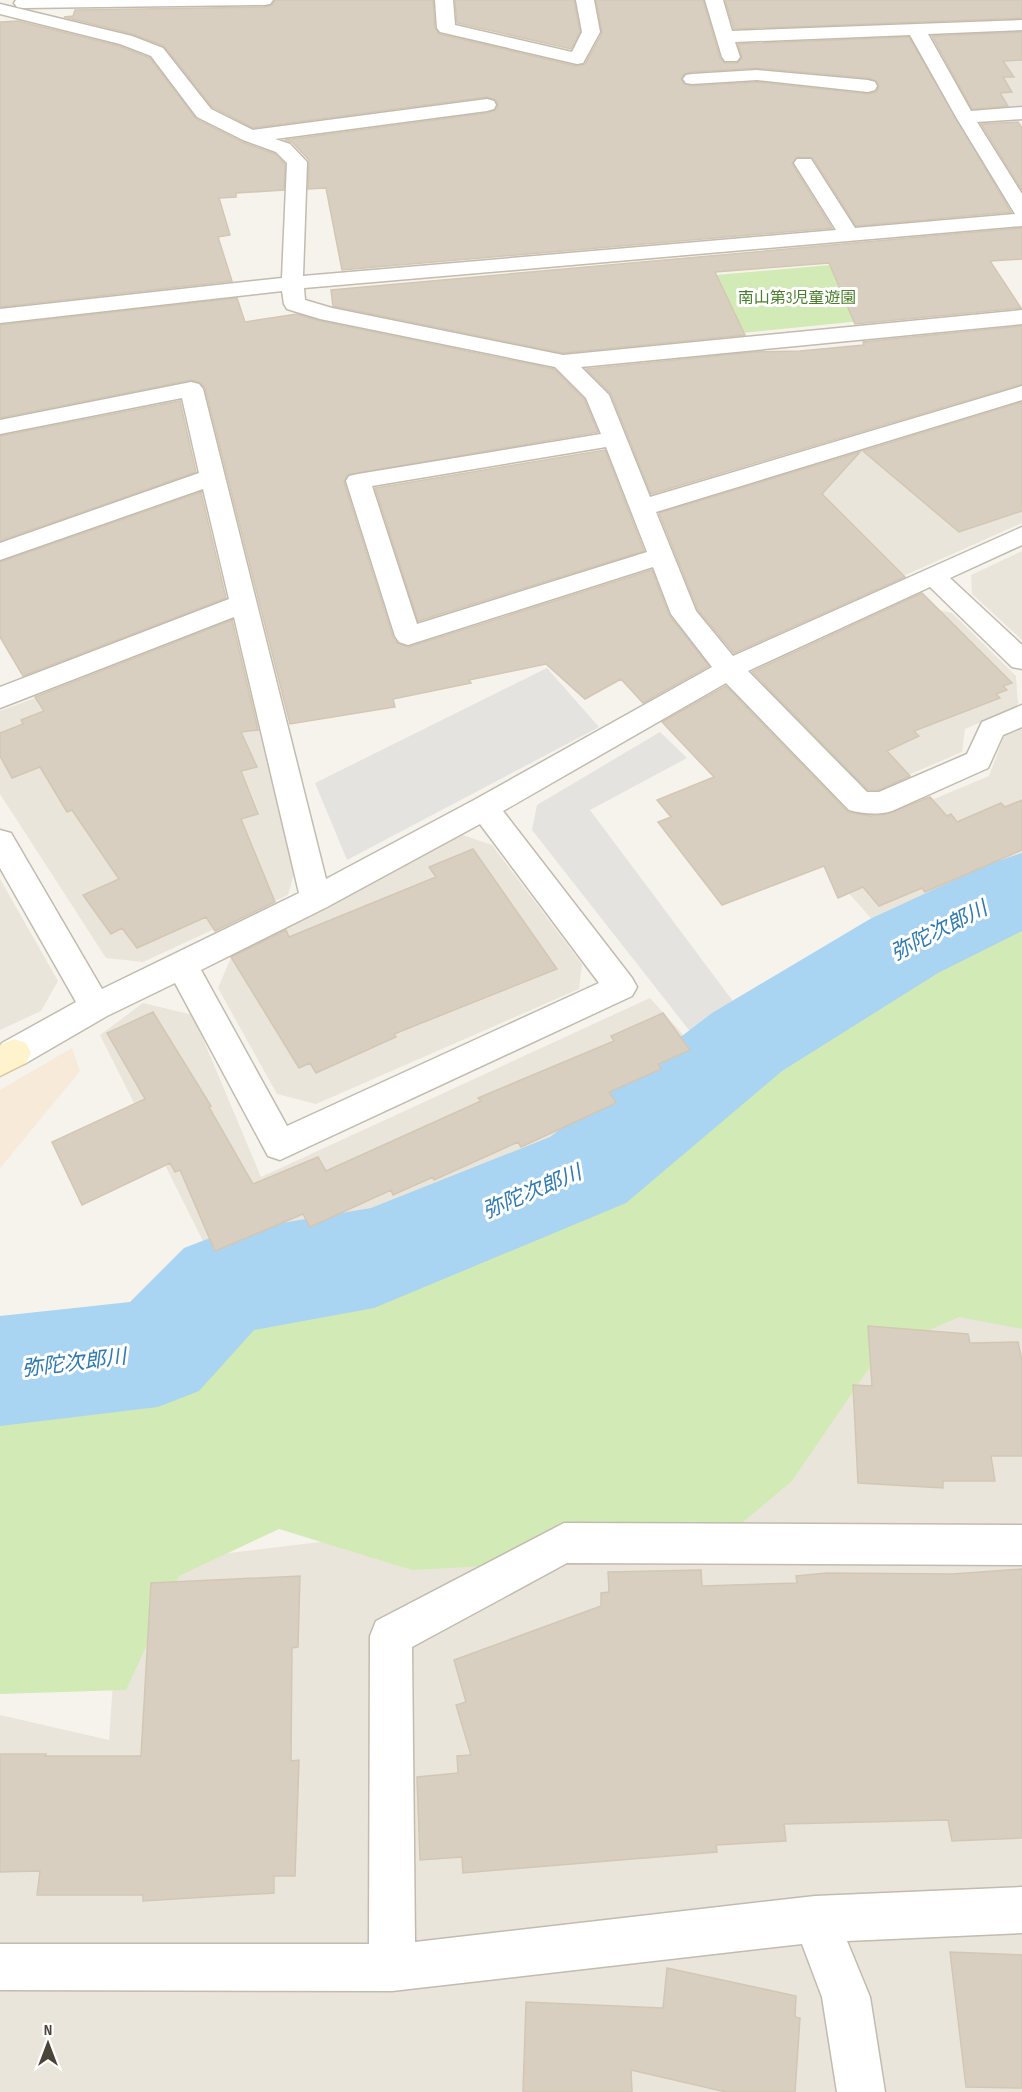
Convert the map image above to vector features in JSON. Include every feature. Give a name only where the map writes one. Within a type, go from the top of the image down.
[{"type":"street","points":[[0,5],[264,0]]},
{"type":"street","points":[[444,0],[446,28],[577,59],[591,32],[585,0]]},
{"type":"street","points":[[714,0],[737,76]]},
{"type":"street","points":[[0,9],[126,40],[157,52],[204,113],[250,136],[283,148],[297,162],[292,283],[295,304],[327,314],[563,362],[1022,317]]},
{"type":"street","points":[[725,37],[1022,25]]},
{"type":"street","points":[[916,29],[965,117],[1022,210]]},
{"type":"street","points":[[693,79],[757,75],[868,86]]},
{"type":"street","points":[[250,136],[487,105]]},
{"type":"street","points":[[965,117],[1022,113]]},
{"type":"street","points":[[804,164],[850,236]]},
{"type":"street","points":[[0,316],[292,283],[1022,220]]},
{"type":"street","points":[[563,362],[597,395],[684,614],[729,669],[858,802],[882,803],[978,761],[992,729],[1022,715]]},
{"type":"street","points":[[0,427],[191,389],[316,898]]},
{"type":"street","points":[[642,508],[1022,393]]},
{"type":"street","points":[[614,439],[358,481],[408,636],[661,556]]},
{"type":"street","points":[[0,552],[212,477]]},
{"type":"street","points":[[7,1058],[96,1007],[316,898],[484,808],[729,669],[1022,535]]},
{"type":"street","points":[[933,576],[1022,660]]},
{"type":"street","points":[[0,698],[243,604]]},
{"type":"street","points":[[182,966],[280,1145],[621,987],[484,808]]},
{"type":"street","points":[[0,841],[96,1007]]},
{"type":"street","points":[[392,1968],[391,1636],[564,1543],[1022,1545]]},
{"type":"street","points":[[0,1967],[392,1968],[815,1919],[1022,1910]]},
{"type":"street","points":[[815,1919],[846,1997],[861,2092]]},
{"type":"shaded area","points":[[1022,28],[1022,107],[989,110],[967,101],[935,39],[949,33]]},
{"type":"shaded area","points":[[1022,403],[1022,523],[762,639],[691,504]]},
{"type":"shaded area","points":[[1022,551],[1022,640],[972,594],[971,575]]},
{"type":"shaded area","points":[[914,604],[952,613],[1016,676],[1018,706],[965,729],[962,752],[887,784],[857,781],[767,685]]},
{"type":"shaded area","points":[[212,632],[238,642],[294,874],[288,895],[143,962],[106,958],[0,794],[0,711]]},
{"type":"shaded area","points":[[547,668],[599,727],[347,860],[315,783]]},
{"type":"shaded area","points":[[718,693],[737,698],[858,831],[989,776],[1004,736],[1022,729],[1022,865],[955,888],[877,925],[688,712]]},
{"type":"shaded area","points":[[660,732],[687,758],[590,810],[744,1016],[703,1048],[532,830],[537,805]]},
{"type":"shaded area","points":[[457,833],[492,845],[582,964],[579,989],[316,1104],[277,1094],[218,988],[233,953]]},
{"type":"shaded area","points":[[0,879],[58,981],[41,1011],[0,1030]]},
{"type":"shaded area","points":[[650,998],[706,1060],[591,1130],[216,1267],[100,1035],[143,1003],[193,1015],[261,1177]]},
{"type":"shaded area","points":[[72,1048],[80,1071],[0,1168],[0,1090]]},
{"type":"shaded area","points":[[1022,1294],[1022,2092],[0,2092],[0,1715],[109,1740],[121,1566],[724,1493],[871,1301]]},
{"type":"green space","name":"南山第3児童遊園","points":[[830,265],[861,321],[743,333],[716,275]]},
{"type":"green space","points":[[1022,919],[1022,1329],[959,1317],[880,1352],[792,1481],[705,1554],[412,1570],[279,1529],[179,1576],[126,1690],[0,1694],[0,1420],[155,1392],[240,1310],[443,1260],[646,1183],[777,1050]]},
{"type":"building","points":[[275,0],[433,0],[435,28],[439,34],[576,66],[585,64],[602,33],[596,0],[703,0],[720,58],[725,63],[737,63],[742,58],[738,44],[909,37],[1011,212],[856,226],[813,158],[797,157],[792,164],[832,228],[342,270],[326,188],[308,189],[309,160],[292,142],[285,140],[487,113],[496,110],[498,106],[496,100],[487,97],[253,128],[212,107],[164,46],[133,34],[64,17],[73,16],[75,10],[272,5]],"holes":[[[757,68],[868,78],[877,81],[879,87],[876,92],[868,94],[757,82],[692,86],[684,84],[681,79],[684,74],[692,72]]]},
{"type":"building","points":[[455,0],[574,0],[580,32],[571,49],[457,23]]},
{"type":"building","points":[[725,0],[1022,0],[1022,18],[734,29]]},
{"type":"building","points":[[18,21],[119,46],[150,58],[196,119],[242,142],[275,154],[285,164],[284,190],[236,193],[236,197],[219,198],[230,235],[218,237],[232,281],[0,307],[0,22]]},
{"type":"building","points":[[1022,32],[1022,60],[1003,61],[1014,77],[1003,77],[1012,92],[1000,93],[1008,106],[972,109],[932,36]]},
{"type":"building","points":[[1018,122],[1022,128],[1022,190],[981,124]]},
{"type":"building","points":[[1022,228],[1022,259],[990,261],[1021,308],[855,324],[829,263],[715,272],[745,335],[563,353],[333,306],[331,290]]},
{"type":"building","points":[[237,298],[245,322],[297,314],[320,321],[554,369],[584,399],[598,432],[347,475],[344,482],[393,637],[397,643],[409,647],[652,570],[669,615],[709,666],[643,703],[621,679],[585,699],[546,664],[393,699],[395,707],[290,724],[205,388],[201,383],[191,380],[0,418],[0,325]]},
{"type":"building","points":[[1022,326],[1022,384],[651,494],[611,394],[586,369],[754,352],[800,351],[864,345],[863,342]]},
{"type":"building","points":[[180,401],[196,472],[0,541],[0,436]]},
{"type":"building","points":[[1022,402],[1022,511],[959,532],[863,451]]},
{"type":"building","points":[[605,450],[644,551],[418,621],[375,488]]},
{"type":"building","points":[[860,452],[822,494],[905,577],[734,653],[698,610],[659,513]]},
{"type":"building","points":[[201,492],[226,598],[23,676],[0,637],[0,562]]},
{"type":"building","points":[[922,593],[1012,683],[1003,686],[1007,690],[996,694],[1000,698],[914,731],[919,736],[887,751],[910,776],[879,790],[868,790],[752,672]]},
{"type":"building","points":[[232,620],[258,730],[241,732],[257,767],[241,771],[258,814],[241,819],[275,902],[215,931],[206,917],[137,948],[122,928],[111,934],[83,895],[119,879],[72,810],[67,812],[40,767],[12,778],[0,756],[0,733],[23,724],[21,720],[44,711],[35,697]]},
{"type":"building","points":[[726,686],[848,812],[870,816],[887,814],[930,797],[947,816],[951,814],[957,822],[1001,803],[1005,807],[1022,800],[1022,850],[925,892],[922,888],[879,906],[863,887],[838,898],[824,866],[722,905],[658,822],[671,817],[657,800],[714,777],[662,722]]},
{"type":"building","points":[[473,849],[557,969],[394,1034],[396,1037],[316,1073],[310,1063],[299,1068],[231,957],[286,930],[289,937],[436,877],[429,867]]},
{"type":"building","points":[[153,1012],[211,1106],[209,1107],[253,1184],[318,1157],[326,1171],[481,1101],[478,1098],[614,1041],[611,1036],[663,1013],[690,1050],[658,1064],[661,1069],[609,1092],[616,1103],[521,1147],[518,1142],[434,1180],[433,1177],[393,1195],[391,1190],[310,1227],[303,1214],[215,1251],[180,1170],[175,1172],[170,1163],[82,1205],[52,1142],[145,1099],[107,1033]]},
{"type":"building","points":[[868,1326],[968,1334],[970,1343],[1018,1342],[1022,1361],[1022,1456],[991,1456],[995,1481],[943,1481],[943,1488],[858,1483],[853,1385],[872,1386]]},
{"type":"building","points":[[1022,1569],[1022,1838],[952,1841],[948,1820],[784,1824],[786,1841],[716,1845],[717,1852],[463,1873],[462,1857],[420,1860],[417,1777],[458,1773],[457,1756],[471,1755],[456,1705],[466,1702],[454,1660],[601,1606],[601,1593],[609,1592],[608,1572],[701,1570],[702,1586],[797,1583],[796,1576],[827,1573],[952,1574]]},
{"type":"building","points":[[300,1576],[298,1647],[292,1648],[291,1761],[299,1760],[295,1876],[274,1876],[274,1893],[143,1901],[143,1895],[37,1895],[40,1871],[0,1872],[0,1754],[141,1756],[151,1583]]},
{"type":"building","points":[[950,1952],[1022,1955],[1022,2088],[966,2087]]},
{"type":"building","points":[[667,1968],[796,1996],[795,2017],[800,2018],[795,2092],[726,2092],[631,2070],[632,2092],[523,2092],[526,2002],[663,2008]]},
{"type":"waterway","name":"弥陀次郎川","points":[[0,1371],[158,1353],[223,1284],[374,1258],[588,1170],[747,1042],[904,946],[1022,889]]}]
